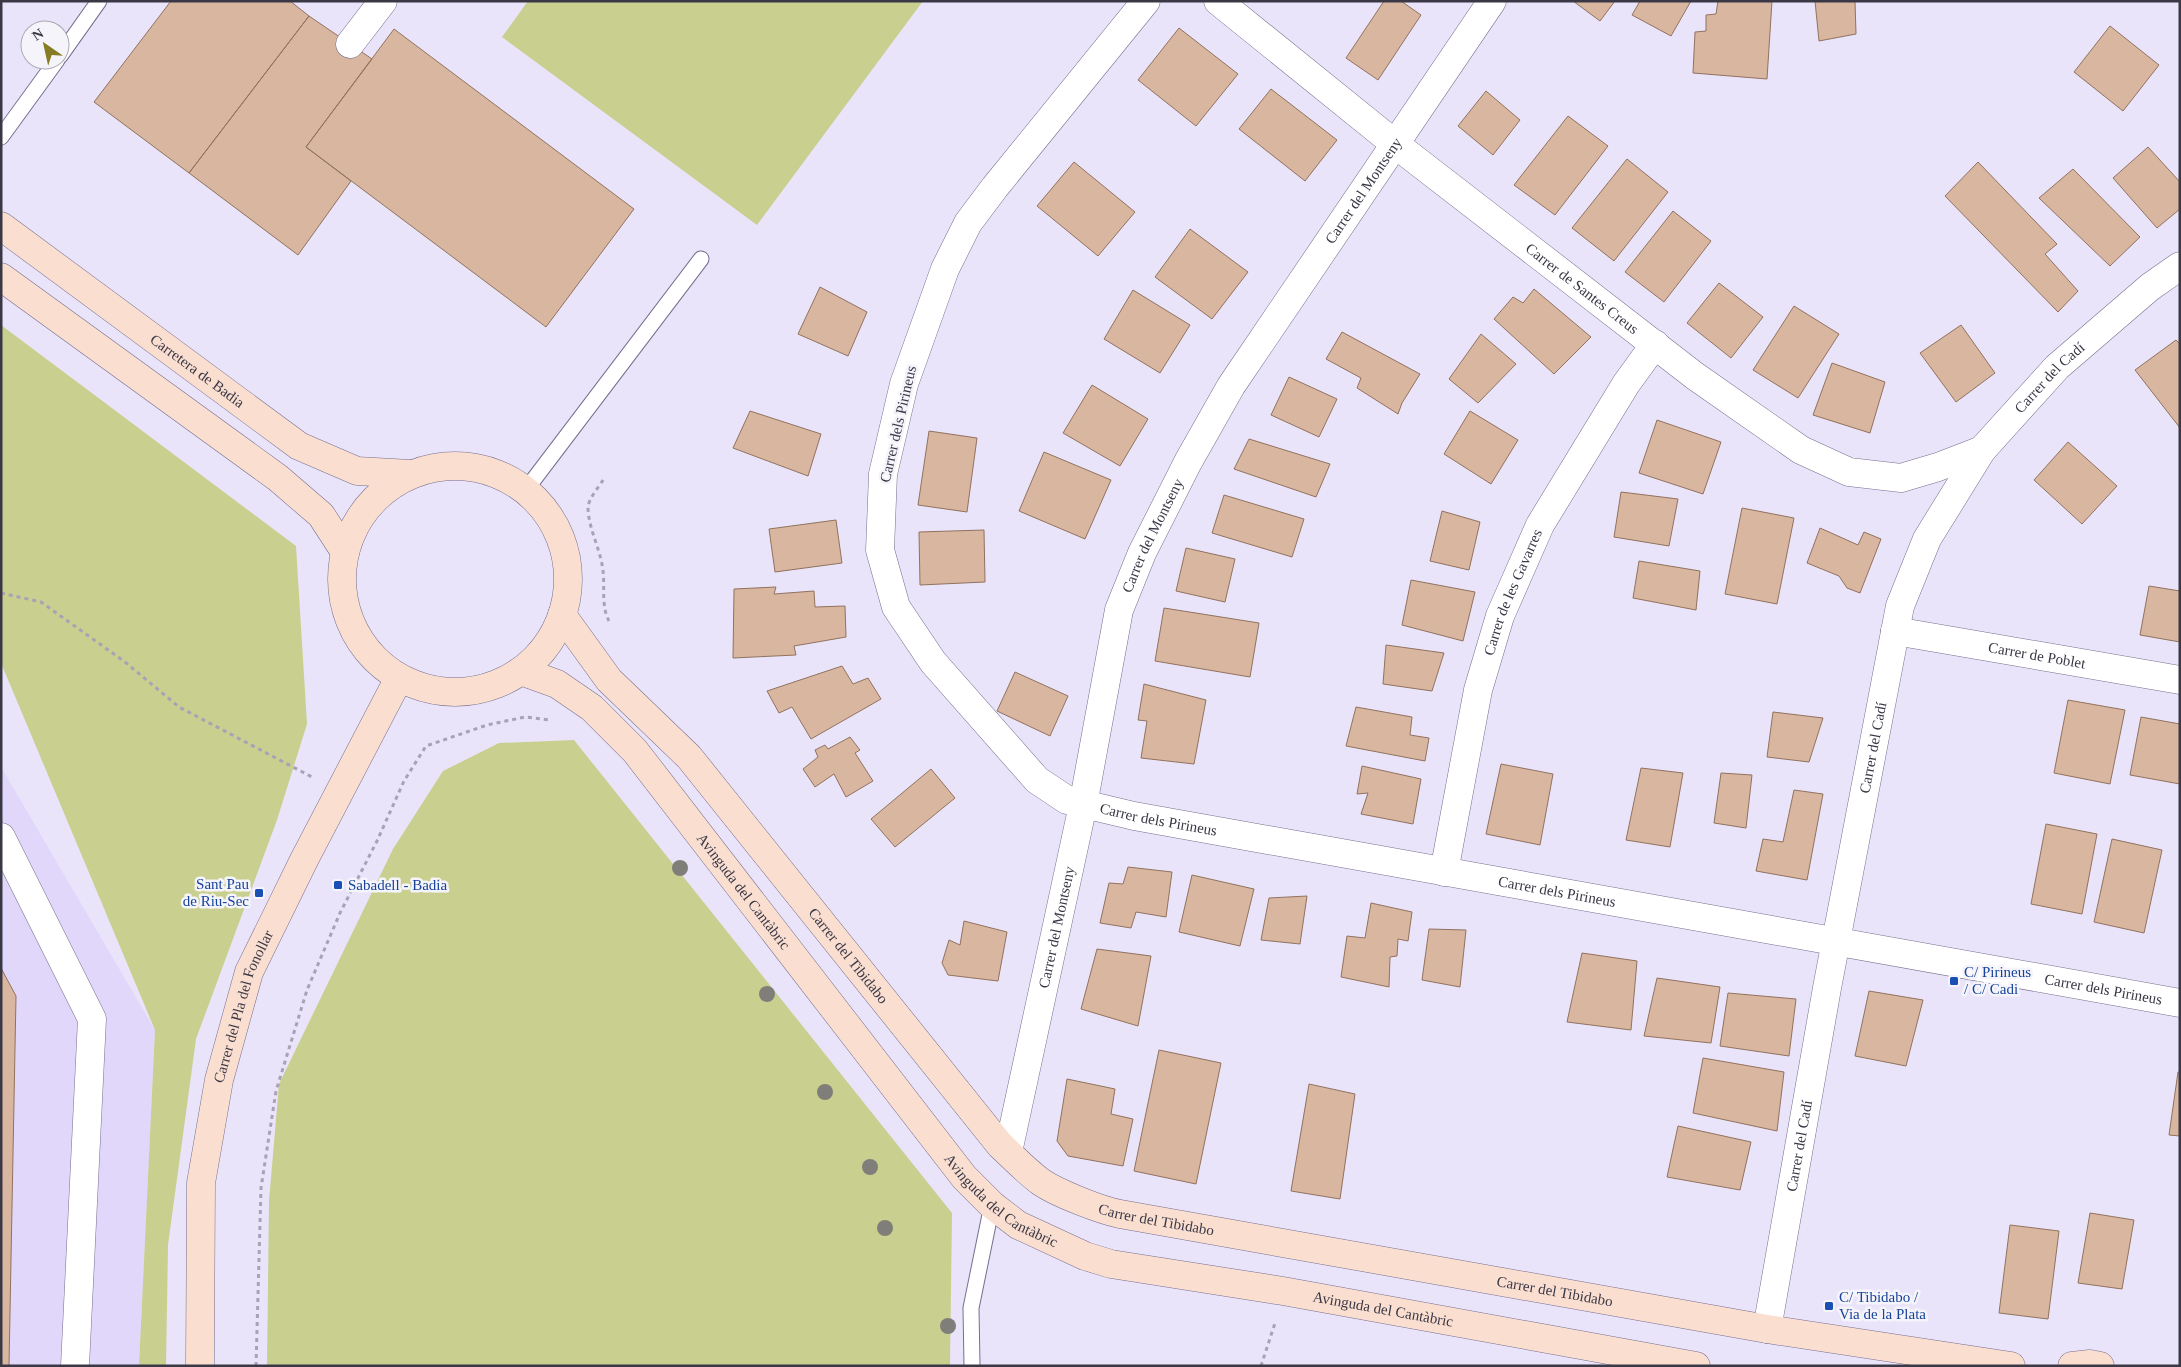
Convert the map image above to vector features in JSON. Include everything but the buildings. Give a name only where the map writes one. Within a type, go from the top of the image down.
[{"type":"street","points":[[350,44],[383,1]]},
{"type":"street","name":"Carrer dels Pirineus","points":[[1146,1],[968,223],[945,269],[904,384],[883,474],[880,550],[896,606],[933,662],[1037,780],[1067,800],[1083,805],[1444,872],[2180,1003]]},
{"type":"street","name":"Carrer de Santes Creus","points":[[1218,1],[1394,144],[1695,376],[1800,450],[1849,472],[1901,478],[1938,467],[1982,450]]},
{"type":"street","name":"Carrer del Montseny","points":[[1008,1152],[1083,805],[1119,610],[1142,554],[1188,462],[1231,386],[1492,1]]},
{"type":"street","name":"Carretera de Badia","points":[[1,226],[299,446],[357,471],[411,474]]},
{"type":"street","name":"Carrer del Cadí","points":[[1766,1329],[1836,942],[1900,606],[1928,539],[1982,450],[2058,367],[2150,287],[2180,266]]},
{"type":"street","points":[[1,277],[278,478],[321,515],[345,552]]},
{"type":"street","name":"Carrer de les Gavarres","points":[[1444,872],[1478,690],[1500,616],[1540,525],[1626,384],[1655,344]]},
{"type":"street","points":[[461,466],[487,470],[515,483],[525,492],[539,503],[557,530],[566,557],[568,585],[562,615],[551,638],[535,658],[521,671],[495,685],[465,692],[429,689],[399,678],[385,668],[366,650],[353,630],[344,605],[341,581],[345,552],[355,525],[370,504],[390,486],[411,474],[435,467],[461,466]]},
{"type":"street","name":"Carrer del Tibidabo","points":[[562,615],[610,680],[695,765],[1008,1152],[1024,1169],[1043,1183],[1102,1210],[1766,1329],[2011,1366]]},
{"type":"street","name":"Carrer de Poblet","points":[[1895,630],[2180,680]]},
{"type":"street","name":"Avinguda del Cantàbric","points":[[521,671],[557,684],[592,708],[635,751],[964,1177],[992,1206],[1018,1225],[1085,1256],[1111,1264],[1283,1291],[1696,1366]]},
{"type":"street","name":"Carrer del Pla del Fonollar","points":[[200,1366],[202,1183],[219,1080],[250,972],[399,678]]},
{"type":"street","points":[[1,837],[92,1019],[75,1366]]},
{"type":"street","points":[[2072,1366],[2090,1364],[2100,1366]]},
{"type":"lane","points":[[70,42],[99,1]]},
{"type":"lane","points":[[1,138],[50,70]]},
{"type":"lane","points":[[525,492],[701,259]]},
{"type":"lane","points":[[972,1366],[971,1308],[992,1206]]},
{"type":"path","points":[[604,480],[591,499],[588,508],[603,572],[606,614],[614,628]]},
{"type":"path","points":[[1,593],[41,602],[125,662],[179,706],[327,786],[338,796]]},
{"type":"path","points":[[256,1366],[261,1188],[276,1091],[307,990],[340,913],[377,841],[404,781],[426,746],[487,725],[526,717],[552,720]]},
{"type":"path","points":[[1261,1366],[1275,1322]]},
{"type":"shaded area","points":[[1,767],[155,1030],[139,1366],[1,1366]]},
{"type":"green space","points":[[528,1],[923,1],[757,225],[502,37]]},
{"type":"green space","points":[[1,325],[296,546],[307,724],[277,820],[196,1039],[168,1245],[166,1366],[139,1366],[155,1030],[1,663]]},
{"type":"green space","points":[[574,740],[952,1213],[950,1366],[267,1366],[269,1201],[279,1084],[393,849],[443,771],[499,743]]},
{"type":"place","name":"Sabadell - Badia","points":[[338,885]]},
{"type":"place","name":"Sant Pau de Riu-Sec","points":[[259,893]]},
{"type":"place","name":"C/ Pirineus / C/ Cadi","points":[[1954,981]]},
{"type":"place","name":"C/ Tibidabo / Via de la Plata","points":[[1829,1306]]}]
